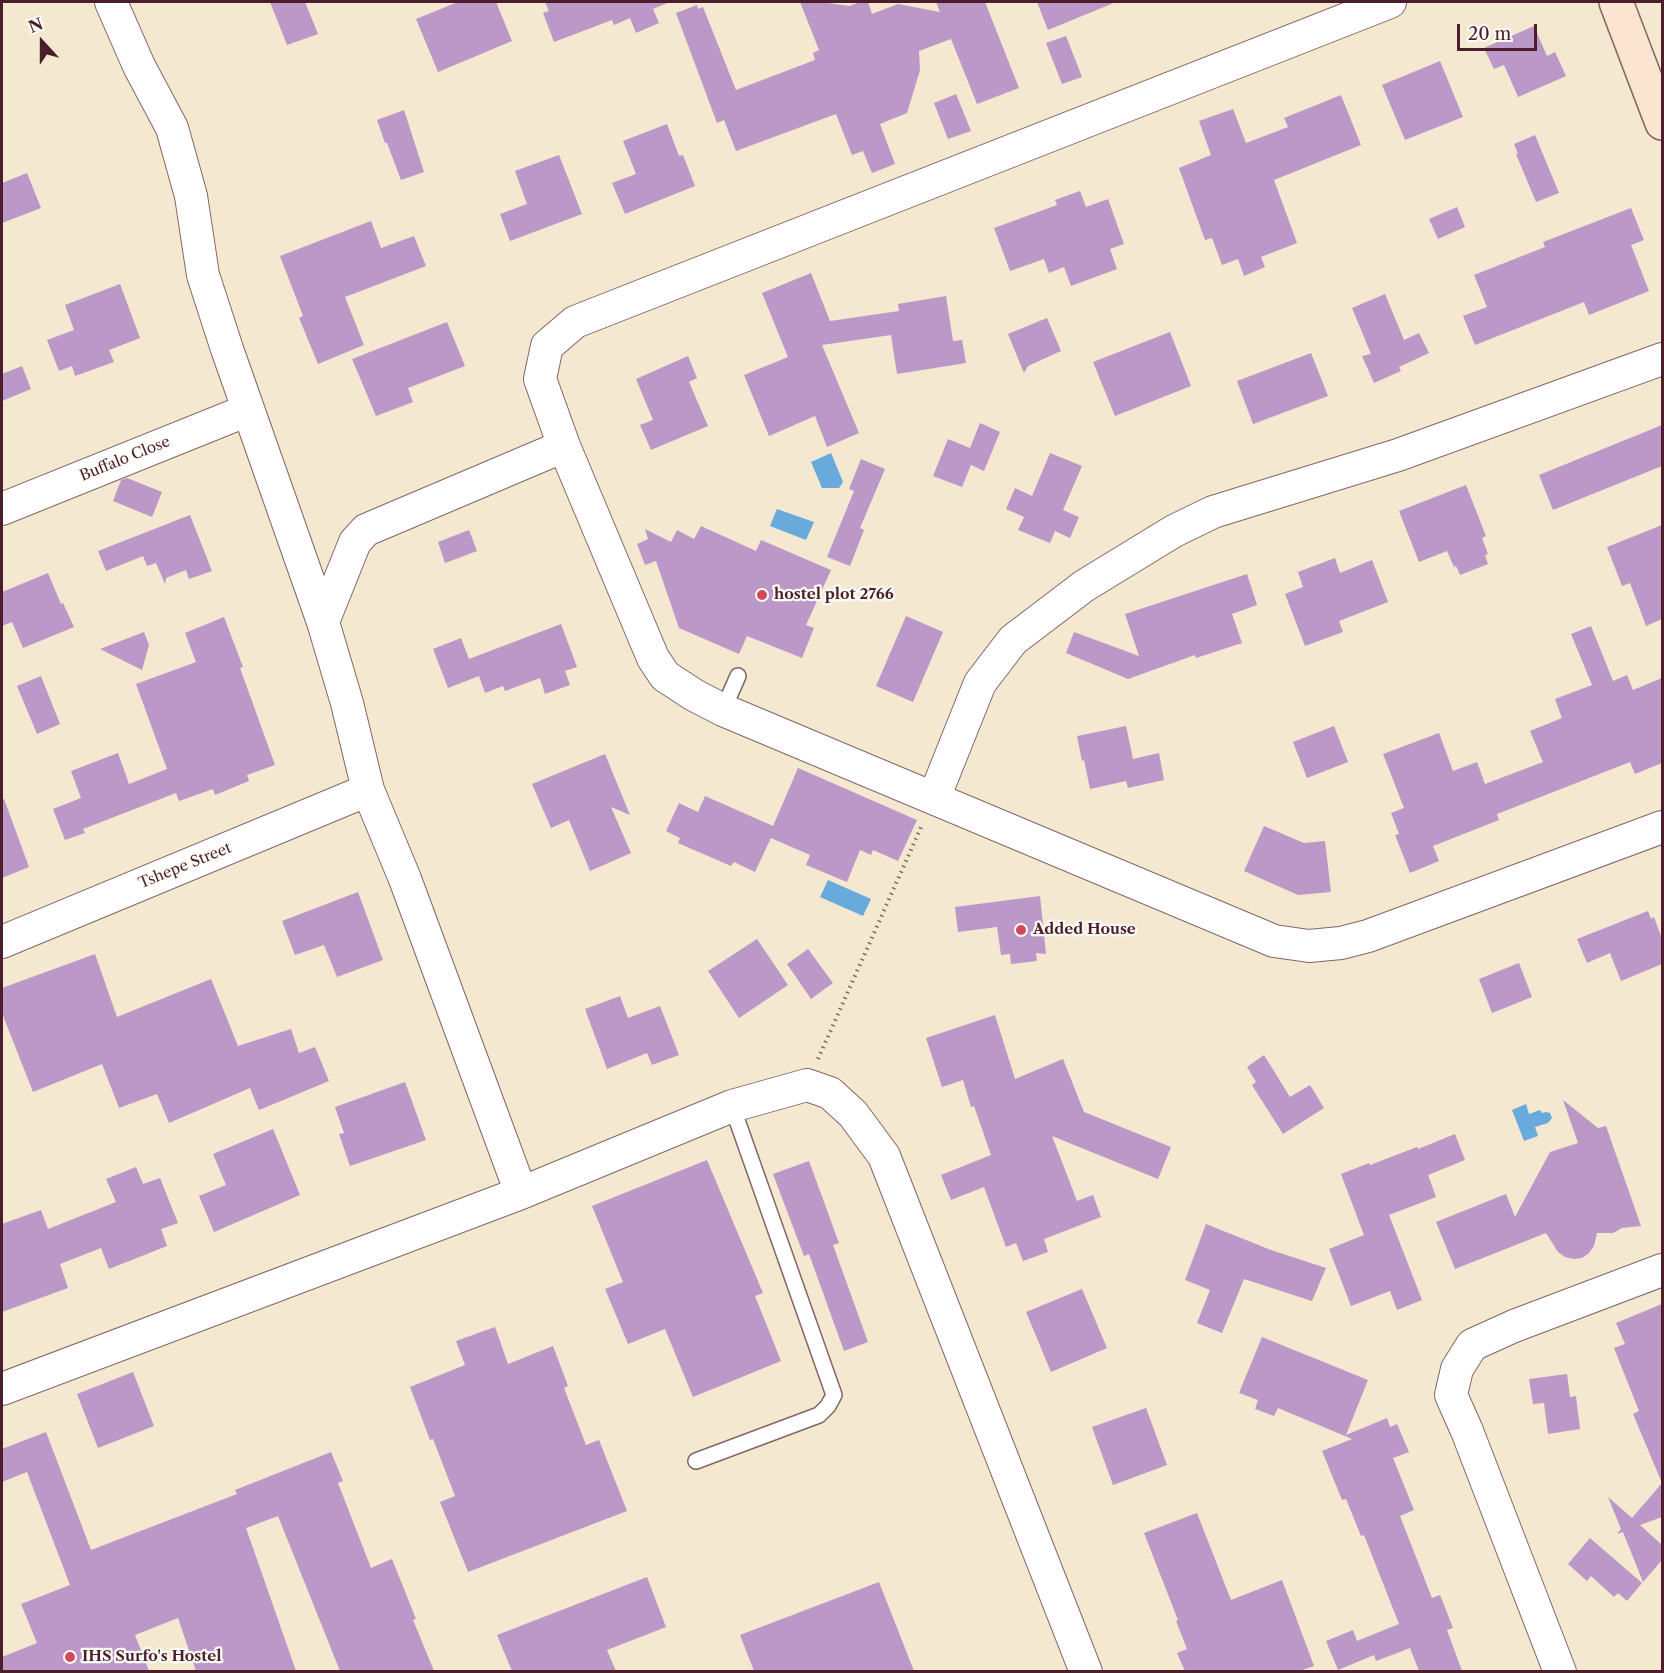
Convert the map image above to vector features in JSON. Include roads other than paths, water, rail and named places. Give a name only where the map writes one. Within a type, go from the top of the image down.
[{"type":"main road","points":[[1616,2],[1662,123]]},
{"type":"street","points":[[111,2],[172,128],[191,196],[203,275],[323,622],[368,790],[405,879],[521,1193]]},
{"type":"street","points":[[1390,2],[575,322],[548,346],[540,379],[564,446],[658,668],[665,676],[723,710],[1274,941],[1309,946],[1341,943],[1368,936],[1662,827]]},
{"type":"street","points":[[934,798],[980,683],[1013,640],[1084,586],[1174,531],[1213,512],[1398,454],[1662,359]]},
{"type":"street","name":"Buffalo Close","points":[[2,509],[248,410]]},
{"type":"street","points":[[323,622],[355,542],[366,530],[564,446]]},
{"type":"street","name":"Tshepe Street","points":[[2,942],[368,790]]},
{"type":"street","points":[[2,1389],[521,1193],[732,1106],[807,1085],[830,1093],[853,1113],[884,1156],[1086,1671]]},
{"type":"street","points":[[1560,1671],[1451,1395],[1457,1369],[1472,1345],[1514,1326],[1662,1270]]},
{"type":"lane","points":[[723,710],[738,676]]},
{"type":"lane","points":[[696,1461],[819,1415],[834,1395],[732,1106]]},
{"type":"water","points":[[831,453],[843,482],[839,488],[822,488],[811,462]]},
{"type":"water","points":[[777,509],[814,522],[806,540],[770,526]]},
{"type":"water","points":[[828,880],[871,899],[863,916],[820,897]]},
{"type":"water","points":[[1526,1104],[1529,1114],[1540,1110],[1542,1113],[1550,1113],[1552,1118],[1548,1123],[1535,1127],[1538,1136],[1524,1141],[1512,1110]]},
{"type":"place","name":"hostel plot 2766","points":[[762,595]]},
{"type":"place","name":"Added House","points":[[1021,930]]},
{"type":"place","name":"IHS Surfo's Hostel","points":[[70,1657]]}]
